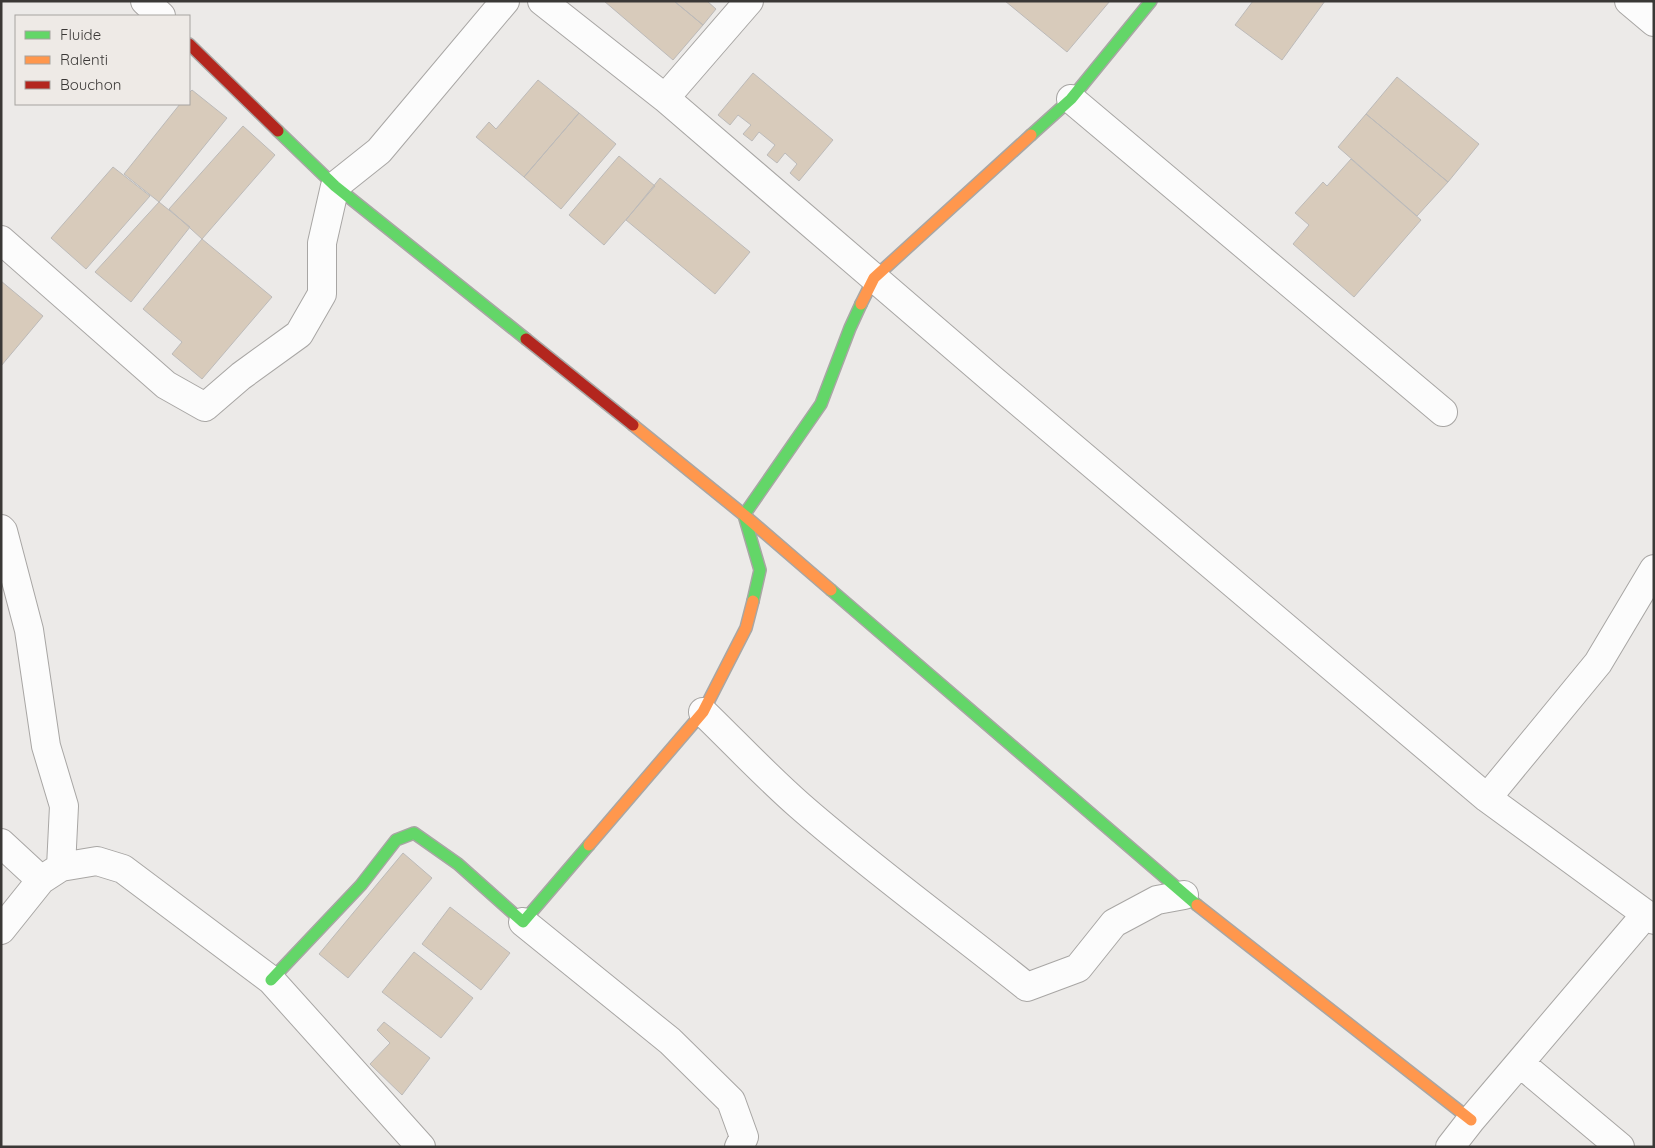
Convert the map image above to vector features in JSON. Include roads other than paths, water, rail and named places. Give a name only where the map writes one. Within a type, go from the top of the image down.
[{"type":"street","points":[[145,1],[160,15]]},
{"type":"street","points":[[1,240],[166,385],[204,407],[241,376],[299,334],[322,294],[322,243],[335,186],[379,151],[505,1]]},
{"type":"street","points":[[542,1],[665,98],[874,278],[1487,798],[1650,917],[1520,1063],[1450,1147]]},
{"type":"street","points":[[665,98],[748,1]]},
{"type":"street","points":[[744,515],[821,404],[850,328],[874,278],[1070,99],[1151,1]]},
{"type":"street","points":[[1629,1],[1654,22]]},
{"type":"street","points":[[190,45],[335,186],[744,515],[1184,895],[1471,1120]]},
{"type":"street","points":[[1070,99],[1443,412]]},
{"type":"street","points":[[523,922],[703,712],[746,628],[760,570],[744,515]]},
{"type":"street","points":[[1,529],[29,630],[46,746],[64,806],[51,874],[1,930]]},
{"type":"street","points":[[1487,798],[1598,663],[1654,569]]},
{"type":"street","points":[[703,712],[797,804],[879,872],[1027,987],[1078,968],[1114,923],[1157,900],[1184,895]]},
{"type":"street","points":[[271,980],[361,885],[396,840],[414,833],[458,864],[523,922],[670,1041],[731,1101],[744,1137],[739,1147]]},
{"type":"street","points":[[1,843],[51,874],[97,861],[123,869],[271,980],[421,1147]]},
{"type":"street","points":[[1520,1063],[1620,1147]]}]
